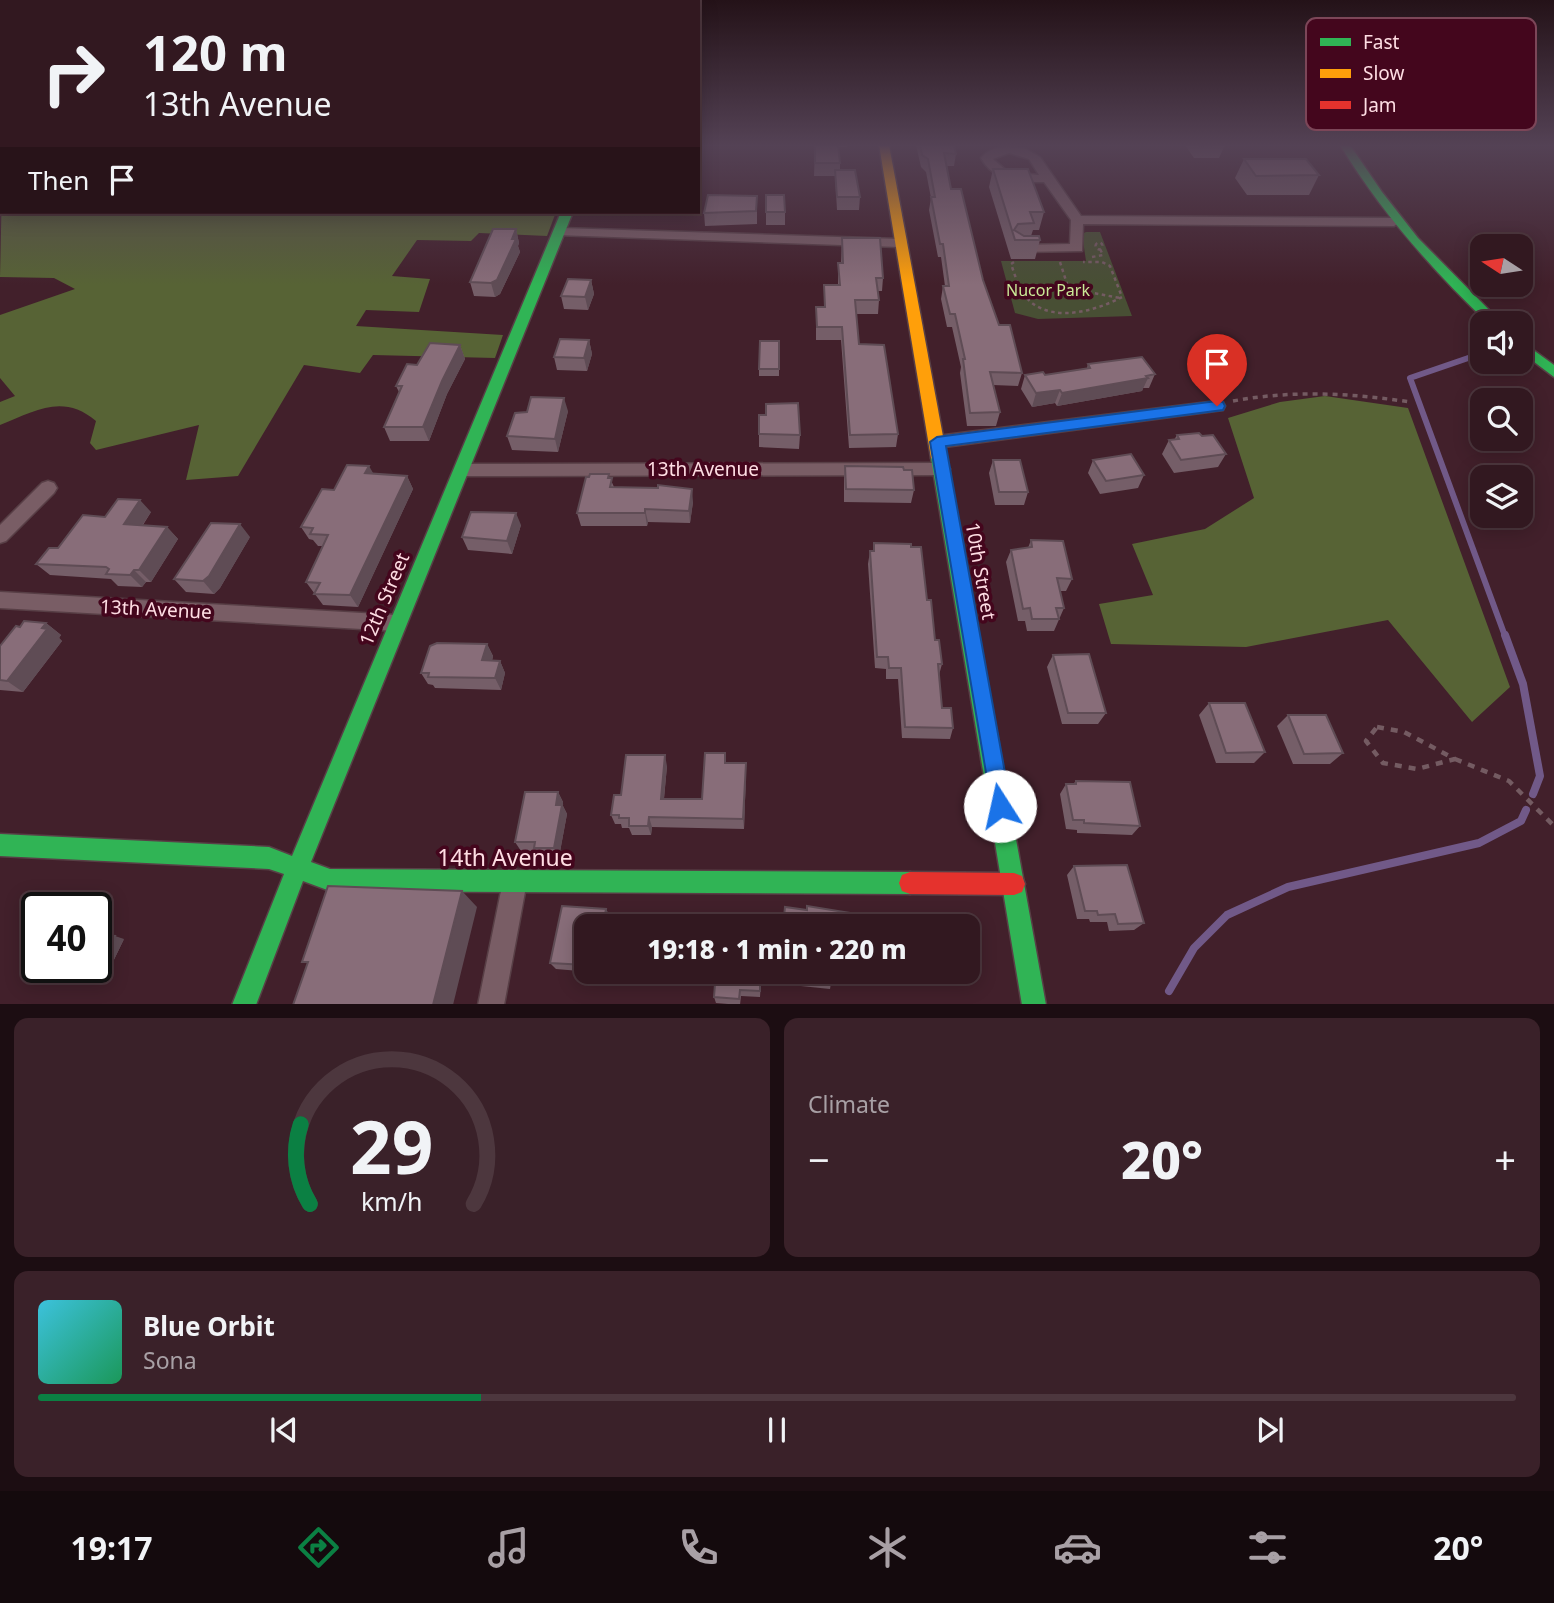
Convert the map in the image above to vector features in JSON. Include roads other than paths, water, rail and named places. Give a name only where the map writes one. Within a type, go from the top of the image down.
[{"type":"street","name":"10th Street","points":[[891,192],[1034,1004]]},
{"type":"street","points":[[1019,248],[1077,248],[1077,220],[1059,192]]},
{"type":"street","points":[[1372,192],[1394,222],[1448,281],[1482,311]]},
{"type":"street","name":"12th Street","points":[[244,1004],[396,623],[463,470],[566,214]]},
{"type":"street","points":[[1077,220],[1394,222]]},
{"type":"street","points":[[561,232],[899,243]]},
{"type":"street","points":[[1533,355],[1554,372]]},
{"type":"street","points":[[937,442],[1217,406]]},
{"type":"street","name":"13th Avenue","points":[[463,470],[942,469]]},
{"type":"street","points":[[0,536],[48,488]]},
{"type":"street","name":"13th Avenue","points":[[0,600],[396,623]]},
{"type":"street","name":"14th Avenue","points":[[0,845],[269,858],[330,880],[1014,884]]},
{"type":"street","points":[[491,1004],[515,881]]},
{"type":"waterway","points":[[1470,357],[1410,378],[1505,636]]},
{"type":"waterway","points":[[1505,635],[1523,684],[1540,776],[1533,794]]},
{"type":"waterway","points":[[1169,991],[1194,948],[1227,915],[1288,887],[1479,843],[1521,821],[1526,810]]},
{"type":"park label","name":"Nucor Park","points":[[1048,290]]}]
